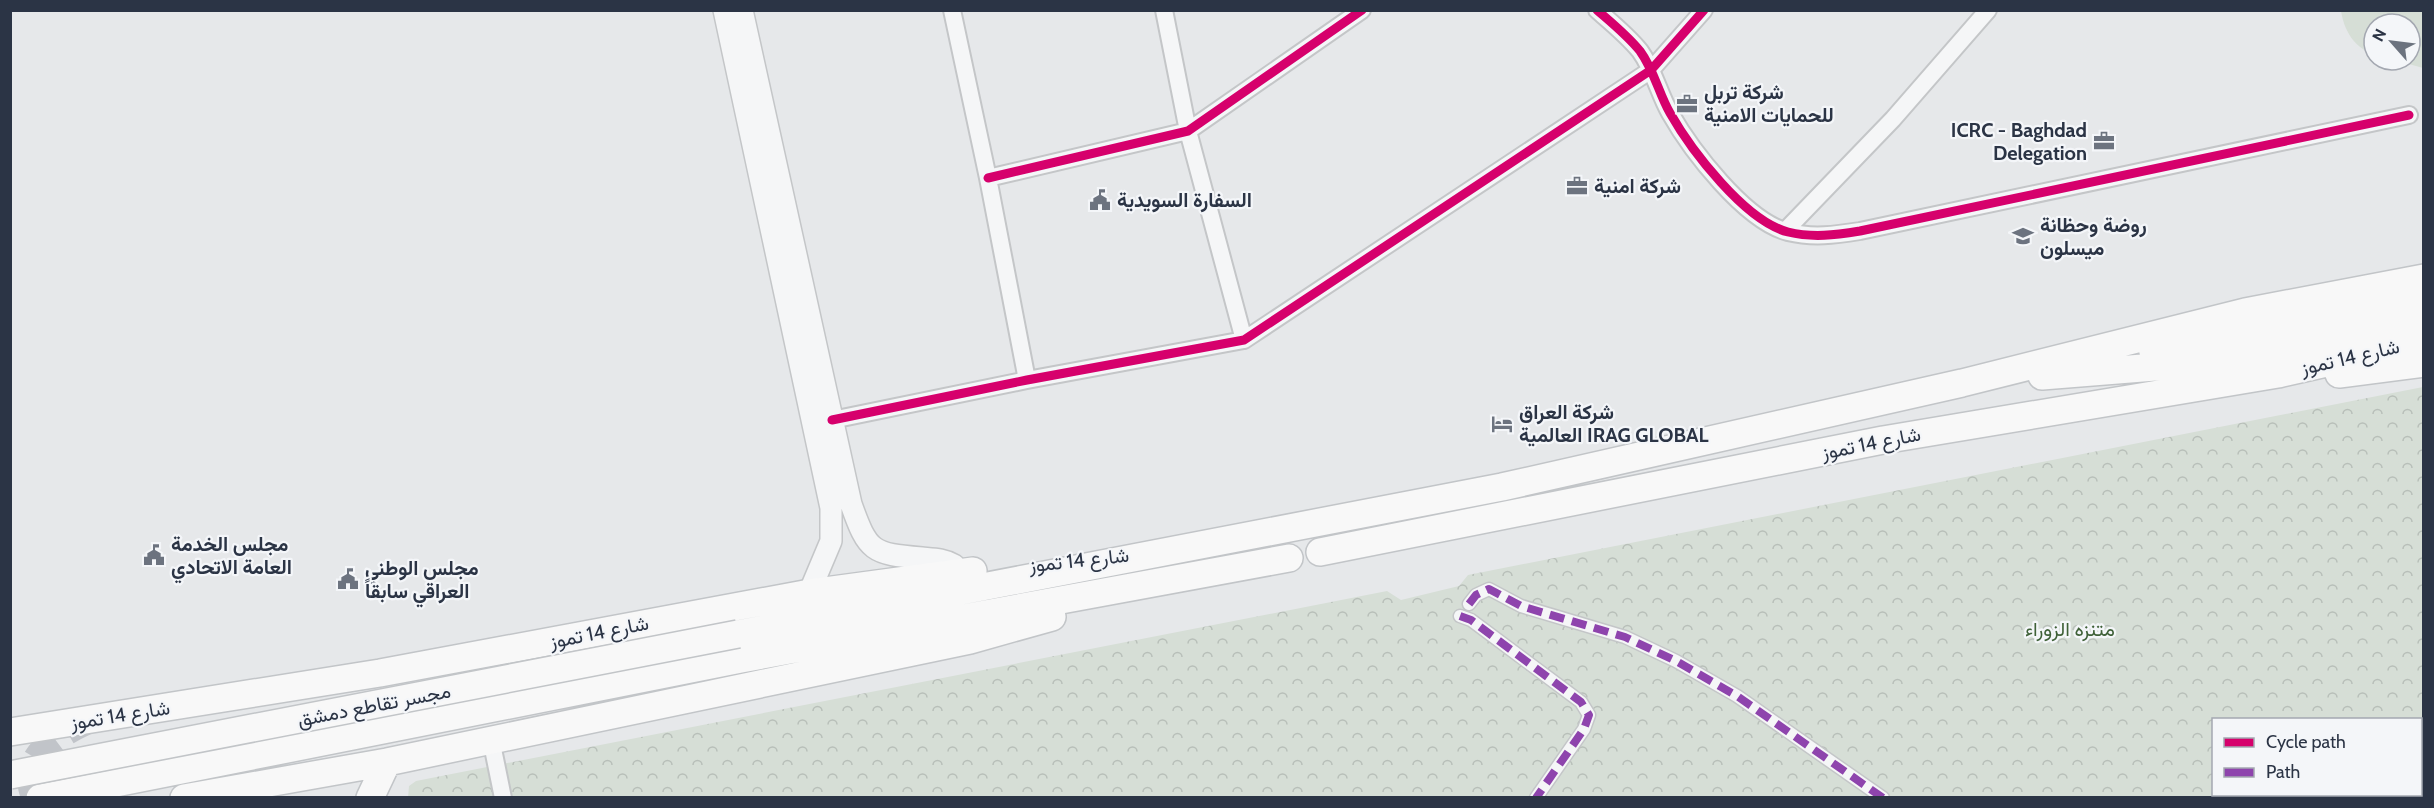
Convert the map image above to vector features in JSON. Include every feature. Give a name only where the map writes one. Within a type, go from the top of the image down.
[{"type":"main road","name":"شارع 14 تموز","points":[[740,647],[795,623],[1502,487],[1962,383],[2245,312],[2424,278]]},
{"type":"main road","points":[[1962,383],[2168,350],[2424,300]]},
{"type":"main road","name":"شارع 14 تموز","points":[[1962,383],[2189,363],[2263,353],[2424,321]]},
{"type":"main road","name":"شارع 14 تموز","points":[[1320,552],[1883,440],[2278,374],[2424,341]]},
{"type":"main road","points":[[2278,374],[2359,373],[2424,363]]},
{"type":"main road","points":[[1502,487],[1508,515]]},
{"type":"main road","name":"شارع 14 تموز","points":[[10,732],[381,673],[810,593],[958,573],[1189,548]]},
{"type":"main road","name":"شارع 14 تموز","points":[[740,647],[991,613],[1289,558]]},
{"type":"main road","points":[[958,573],[972,577],[984,586],[990,598],[991,613],[984,629],[970,640]]},
{"type":"main road","name":"شارع 14 تموز","points":[[184,798],[387,762],[970,640],[1200,575]]},
{"type":"main road","name":"مجسر تقاطع دمشق","points":[[10,775],[740,647]]},
{"type":"main road","name":"مجسر تقاطع دمشق","points":[[40,798],[740,647]]},
{"type":"main road","points":[[370,798],[387,762]]},
{"type":"street","points":[[724,10],[831,508],[831,541],[795,623]]},
{"type":"street","points":[[742,10],[851,504],[861,534],[871,546],[888,555],[945,561],[954,565],[958,573]]},
{"type":"street","points":[[952,10],[988,178],[1027,380]]},
{"type":"street","points":[[1164,10],[1188,131],[1244,340]]},
{"type":"street","points":[[988,178],[1188,131],[1362,10]]},
{"type":"street","points":[[1597,10],[1641,52],[1670,113],[1700,156],[1739,201],[1762,219],[1785,231],[1821,237],[1860,231],[2409,115]]},
{"type":"street","points":[[832,420],[1027,380],[1244,340],[1651,70],[1704,10]]},
{"type":"street","points":[[1785,231],[1893,119],[1988,10]]},
{"type":"street","points":[[1468,604],[1476,595],[1490,589],[1521,606],[1625,637],[1676,661],[1737,696],[1883,798]]},
{"type":"street","points":[[1460,616],[1471,620],[1581,702],[1589,715],[1584,729],[1536,798]]},
{"type":"street","points":[[491,739],[503,798]]},
{"type":"green space","points":[[2341,11],[2423,11],[2423,68],[2422,12],[2362,12],[2362,48],[2351,37]]},
{"type":"green space","name":"متنزه الزوراء","points":[[2423,387],[2423,797],[408,798],[409,786],[416,781],[1387,591],[1401,600],[1459,586],[1468,575]]},
{"type":"tunnel","points":[[35,798],[31,784],[31,772],[35,761],[42,751],[62,734],[85,722]]},
{"type":"marked path","points":[[1469,604],[1476,595],[1489,589],[1521,606],[1625,637],[1676,661],[1737,696],[1883,798]]},
{"type":"marked path","points":[[1460,616],[1471,620],[1581,702],[1589,715],[1584,729],[1536,798]]},
{"type":"cycle path","points":[[988,178],[1188,131],[1362,10]]},
{"type":"cycle path","points":[[1597,10],[1640,51],[1679,128],[1721,182],[1754,214],[1771,225],[1797,234],[1824,235],[1860,231],[2409,115]]},
{"type":"cycle path","points":[[832,420],[1027,380],[1244,340],[1651,70],[1704,10]]},
{"type":"place","name":"شركة تربل للحمايات الامنية","points":[[1687,104]]},
{"type":"place","name":"ICRC - Baghdad Delegation","points":[[2104,141]]},
{"type":"place","name":"شركة امنية","points":[[1577,186]]},
{"type":"place","name":"السفارة السويدية","points":[[1100,200]]},
{"type":"place","name":"روضة وحظانة ميسلون","points":[[2023,236]]},
{"type":"place","name":"شركة العراق العالمية IRAG GLOBAL","points":[[1502,424]]},
{"type":"place","name":"مجلس الخدمة العامة الاتحادي","points":[[154,555]]},
{"type":"place","name":"مجلس الوطني العراقي سابقاً","points":[[348,579]]}]
